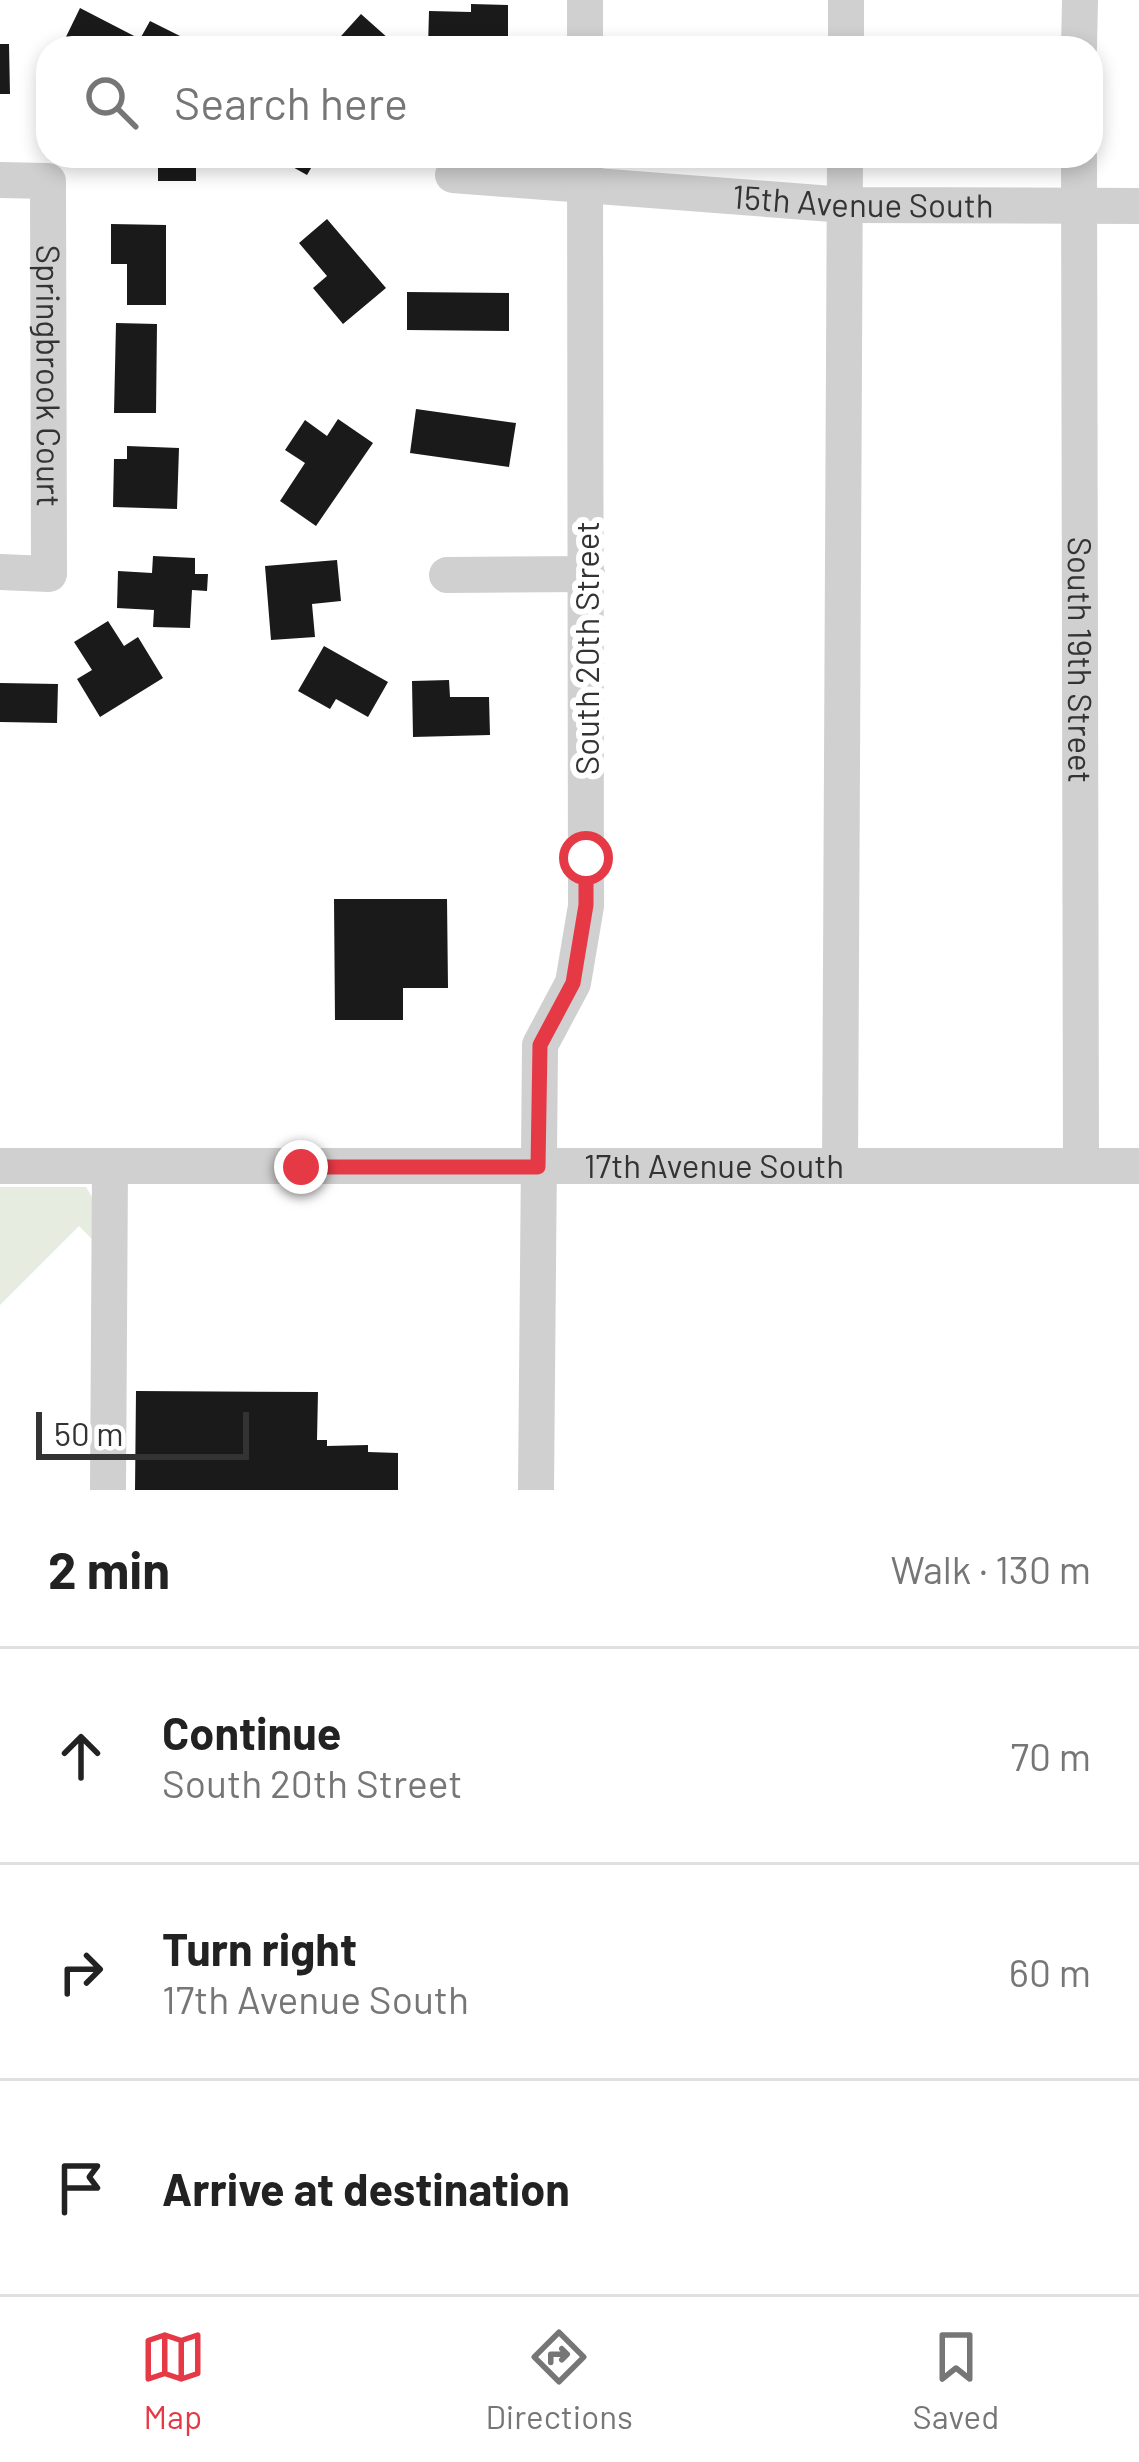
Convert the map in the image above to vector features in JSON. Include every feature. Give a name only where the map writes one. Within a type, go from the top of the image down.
[{"type":"street","points":[[585,0],[585,36]]},
{"type":"street","points":[[846,0],[846,36]]},
{"type":"street","points":[[1079,36],[1080,0]]},
{"type":"street","points":[[840,1166],[845,168]]},
{"type":"street","name":"South 19th Street","points":[[1079,168],[1081,1166]]},
{"type":"street","name":"15th Avenue South","points":[[453,175],[585,170],[845,205],[1139,206]]},
{"type":"street","name":"South 20th Street","points":[[536,1490],[540,1045],[573,983],[586,905],[585,170]]},
{"type":"street","name":"Springbrook Court","points":[[0,180],[48,181],[49,574],[0,572]]},
{"type":"street","points":[[447,574],[587,574]]},
{"type":"street","name":"17th Avenue South","points":[[0,1166],[1139,1166]]},
{"type":"street","points":[[108,1490],[110,1166]]},
{"type":"shaded area","points":[[0,1187],[86,1187],[95,1202],[92,1239],[79,1226],[0,1305]]},
{"type":"building","points":[[471,4],[508,5],[508,36],[428,36],[429,11],[471,12]]},
{"type":"building","points":[[80,8],[134,36],[66,36]]},
{"type":"building","points":[[361,14],[386,36],[341,36]]},
{"type":"building","points":[[150,21],[180,36],[142,36]]},
{"type":"building","points":[[0,44],[9,44],[10,94],[0,94]]},
{"type":"building","points":[[158,168],[196,168],[196,181],[158,181]]},
{"type":"building","points":[[327,219],[386,288],[343,324],[313,288],[327,276],[299,243]]},
{"type":"building","points":[[111,224],[166,225],[166,305],[127,305],[127,264],[111,264]]},
{"type":"building","points":[[407,292],[509,293],[509,331],[407,330]]},
{"type":"building","points":[[116,323],[157,324],[156,413],[114,413]]},
{"type":"building","points":[[416,409],[516,423],[509,467],[410,453]]},
{"type":"building","points":[[338,419],[373,443],[316,526],[280,501],[305,463],[285,450],[305,420],[327,436]]},
{"type":"building","points":[[127,446],[179,448],[177,509],[113,507],[114,459],[127,459]]},
{"type":"building","points":[[153,556],[195,558],[195,574],[208,574],[207,591],[192,590],[190,628],[153,627],[154,610],[117,608],[118,571],[152,573]]},
{"type":"building","points":[[337,560],[341,601],[312,604],[315,637],[271,640],[265,566]]},
{"type":"building","points":[[108,621],[124,646],[138,637],[163,678],[100,717],[77,679],[92,670],[74,642]]},
{"type":"building","points":[[324,646],[388,682],[368,717],[336,699],[330,709],[298,691]]},
{"type":"building","points":[[449,680],[450,697],[489,697],[490,735],[413,737],[412,681]]},
{"type":"building","points":[[0,683],[58,684],[57,723],[0,722]]},
{"type":"building","points":[[334,899],[447,899],[448,988],[403,988],[403,1020],[335,1020]]},
{"type":"building","points":[[136,1391],[318,1392],[317,1440],[327,1440],[327,1446],[368,1445],[368,1452],[398,1453],[398,1490],[135,1490]]},
{"type":"route","points":[[301,1167],[538,1167],[540,1045],[573,983],[586,905],[586,858]]}]
